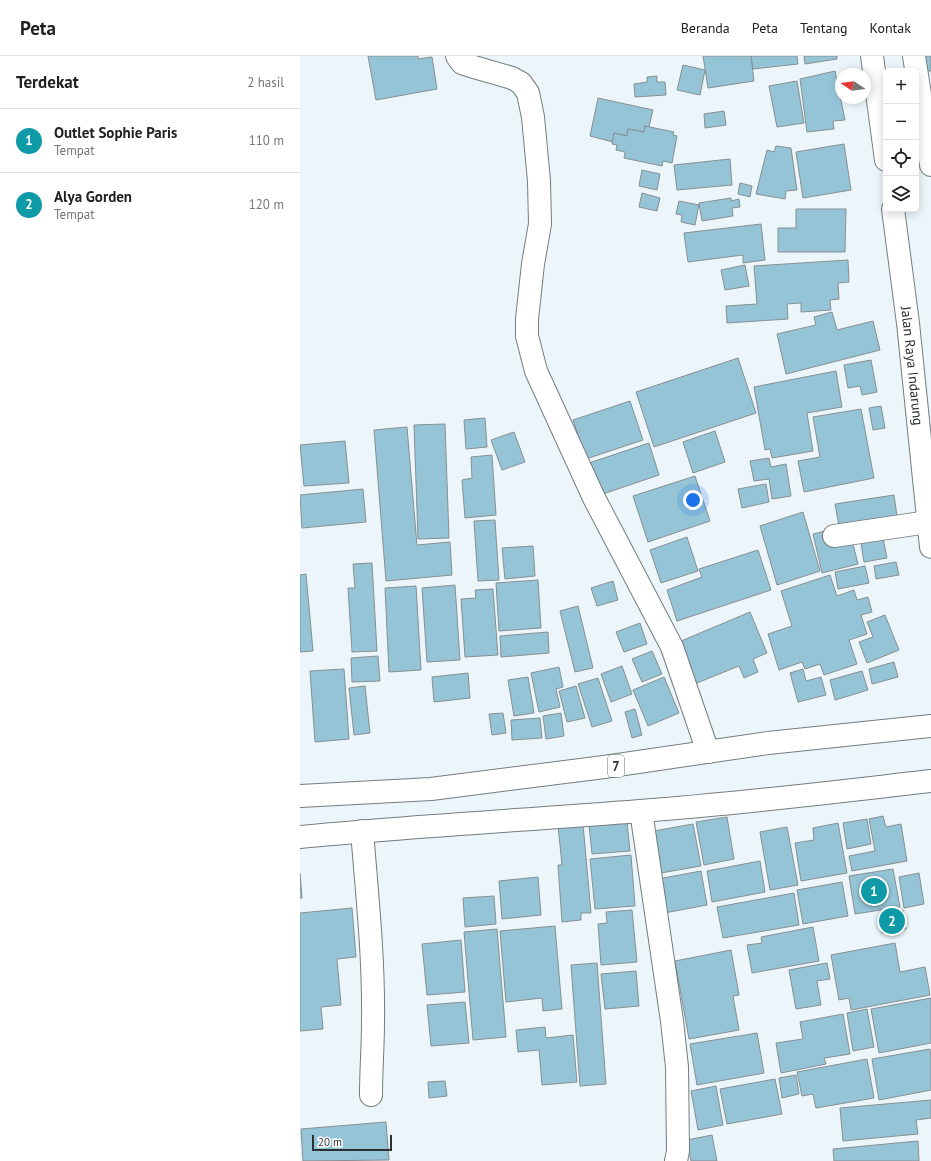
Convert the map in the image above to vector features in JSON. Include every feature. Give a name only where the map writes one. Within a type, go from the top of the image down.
[{"type":"main road","points":[[457,56],[462,63],[512,78],[521,83],[528,92],[533,117],[537,160],[540,224],[533,264],[527,319],[528,343],[536,371],[594,498],[672,647],[708,752]]},
{"type":"main road","points":[[872,56],[883,140]]},
{"type":"main road","points":[[914,56],[931,160]]},
{"type":"main road","name":"Jalan Raya Indarung","points":[[893,212],[908,324],[931,547]]},
{"type":"main road","points":[[834,536],[928,522]]},
{"type":"main road","name":"7","points":[[300,796],[430,789],[604,767],[768,743],[931,726]]},
{"type":"main road","points":[[300,837],[362,831],[641,811],[781,798],[931,781]]},
{"type":"main road","points":[[641,811],[673,1037],[676,1067],[678,1151],[676,1161]]},
{"type":"main road","points":[[362,831],[371,939],[374,1022],[371,1095]]},
{"type":"building","points":[[368,56],[418,56],[418,59],[432,57],[437,89],[376,100]]},
{"type":"building","points":[[703,56],[751,56],[754,81],[708,88]]},
{"type":"building","points":[[751,56],[797,56],[798,64],[753,69]]},
{"type":"building","points":[[804,56],[837,56],[837,59],[805,64]]},
{"type":"building","points":[[923,56],[931,56],[931,71],[923,71]]},
{"type":"building","points":[[683,65],[705,70],[700,95],[677,90]]},
{"type":"building","points":[[835,71],[835,104],[842,104],[845,120],[833,121],[834,129],[807,132],[800,79]]},
{"type":"building","points":[[657,76],[657,82],[665,82],[666,95],[635,97],[634,84],[647,82],[647,77]]},
{"type":"building","points":[[797,81],[804,123],[777,127],[769,86]]},
{"type":"building","points":[[598,98],[653,110],[649,127],[645,126],[644,132],[628,129],[627,136],[614,133],[613,142],[590,136]]},
{"type":"building","points":[[724,111],[726,125],[705,128],[704,114]]},
{"type":"building","points":[[645,126],[674,132],[673,135],[677,136],[672,163],[663,161],[662,166],[624,158],[625,152],[616,150],[617,145],[612,144],[614,133],[627,136],[628,129],[644,132]]},
{"type":"building","points":[[844,144],[851,190],[803,198],[796,152]]},
{"type":"building","points":[[776,146],[791,148],[797,190],[786,191],[785,199],[756,194],[767,150],[774,152]]},
{"type":"building","points":[[730,159],[732,185],[677,190],[674,165]]},
{"type":"building","points":[[642,170],[660,174],[657,190],[639,186]]},
{"type":"building","points":[[740,183],[752,186],[750,197],[738,194]]},
{"type":"building","points":[[642,193],[660,198],[657,211],[639,207]]},
{"type":"building","points":[[731,198],[731,201],[739,199],[740,207],[732,208],[733,216],[702,221],[699,203]]},
{"type":"building","points":[[679,201],[699,205],[695,225],[681,222],[682,215],[676,214]]},
{"type":"building","points":[[796,209],[846,209],[845,252],[778,252],[778,228],[796,228]]},
{"type":"building","points":[[761,224],[765,260],[743,263],[743,255],[688,262],[684,233]]},
{"type":"building","points":[[848,260],[849,282],[838,283],[839,299],[830,300],[831,310],[801,312],[801,303],[787,304],[788,319],[727,323],[726,306],[757,304],[754,266]]},
{"type":"building","points":[[745,265],[749,286],[725,290],[721,270]]},
{"type":"building","points":[[832,312],[837,330],[873,321],[880,350],[786,374],[777,334],[816,325],[814,317]]},
{"type":"building","points":[[738,358],[756,413],[654,447],[636,392]]},
{"type":"building","points":[[871,360],[877,392],[862,395],[860,386],[848,388],[844,365]]},
{"type":"building","points":[[836,371],[842,407],[807,413],[813,451],[772,458],[770,449],[765,450],[754,387]]},
{"type":"building","points":[[630,401],[643,440],[586,459],[573,420]]},
{"type":"building","points":[[881,406],[885,428],[873,430],[869,408]]},
{"type":"building","points":[[861,409],[874,478],[804,492],[798,461],[820,457],[813,417]]},
{"type":"building","points":[[485,418],[487,447],[466,449],[464,420]]},
{"type":"building","points":[[445,424],[449,538],[418,539],[414,425]]},
{"type":"building","points":[[407,427],[417,545],[450,542],[452,575],[386,581],[374,430]]},
{"type":"building","points":[[715,431],[725,462],[693,473],[683,442]]},
{"type":"building","points":[[514,432],[525,462],[502,470],[491,440]]},
{"type":"building","points":[[345,441],[349,483],[304,486],[300,445]]},
{"type":"building","points":[[649,443],[659,475],[600,495],[589,463]]},
{"type":"building","points":[[492,455],[496,515],[465,518],[462,480],[472,478],[471,457]]},
{"type":"building","points":[[769,458],[771,467],[786,464],[791,496],[772,499],[769,479],[754,481],[750,461]]},
{"type":"building","points":[[695,476],[710,521],[648,542],[633,496]]},
{"type":"building","points":[[766,484],[769,502],[742,508],[738,489]]},
{"type":"building","points":[[363,489],[366,522],[302,528],[300,495]]},
{"type":"building","points":[[894,495],[898,523],[840,532],[835,504]]},
{"type":"building","points":[[803,512],[820,571],[777,585],[760,526]]},
{"type":"building","points":[[495,520],[499,580],[478,581],[474,521]]},
{"type":"building","points":[[830,530],[851,536],[858,564],[822,573],[813,534]]},
{"type":"building","points":[[687,537],[698,571],[661,583],[650,550]]},
{"type":"building","points":[[883,538],[887,558],[864,562],[861,543]]},
{"type":"building","points":[[533,546],[535,576],[505,579],[502,548]]},
{"type":"building","points":[[758,550],[771,590],[677,621],[667,590],[702,577],[699,569]]},
{"type":"building","points":[[896,562],[899,575],[876,579],[874,566]]},
{"type":"building","points":[[372,563],[377,651],[352,652],[348,588],[355,588],[353,564]]},
{"type":"building","points":[[865,566],[869,583],[838,589],[835,572]]},
{"type":"building","points":[[306,574],[313,651],[300,652],[300,575]]},
{"type":"building","points":[[830,575],[837,596],[854,590],[857,600],[868,597],[872,612],[861,615],[867,634],[849,640],[857,664],[824,675],[820,664],[805,669],[802,662],[779,670],[768,634],[792,626],[781,591]]},
{"type":"building","points":[[538,580],[541,628],[499,631],[496,583]]},
{"type":"building","points":[[613,581],[618,600],[597,606],[591,588]]},
{"type":"building","points":[[455,585],[460,660],[427,662],[422,588]]},
{"type":"building","points":[[416,586],[421,670],[389,672],[385,588]]},
{"type":"building","points":[[493,589],[498,655],[465,657],[461,599],[476,598],[475,590]]},
{"type":"building","points":[[578,606],[593,668],[575,672],[560,611]]},
{"type":"building","points":[[750,612],[767,653],[753,659],[758,672],[744,678],[739,666],[692,685],[674,644]]},
{"type":"building","points":[[885,615],[899,650],[867,663],[859,642],[873,637],[867,622]]},
{"type":"building","points":[[640,623],[647,644],[624,652],[616,632]]},
{"type":"building","points":[[548,632],[549,653],[501,657],[500,636]]},
{"type":"building","points":[[652,651],[662,674],[642,682],[632,659]]},
{"type":"building","points":[[378,656],[380,681],[352,682],[351,658]]},
{"type":"building","points":[[894,662],[898,677],[872,684],[869,669]]},
{"type":"building","points":[[622,666],[632,694],[611,702],[601,674]]},
{"type":"building","points":[[559,667],[563,687],[556,689],[560,707],[539,712],[531,673]]},
{"type":"building","points":[[344,669],[349,739],[315,742],[310,671]]},
{"type":"building","points":[[803,669],[806,681],[821,677],[826,695],[798,702],[790,673]]},
{"type":"building","points":[[862,671],[868,690],[835,700],[830,680]]},
{"type":"building","points":[[468,673],[470,698],[434,702],[432,677]]},
{"type":"building","points":[[528,677],[534,713],[514,716],[508,680]]},
{"type":"building","points":[[664,677],[679,713],[648,726],[633,690]]},
{"type":"building","points":[[598,678],[612,721],[592,727],[578,684]]},
{"type":"building","points":[[365,686],[370,733],[354,735],[349,688]]},
{"type":"building","points":[[576,686],[585,718],[567,722],[559,691]]},
{"type":"building","points":[[635,709],[642,735],[632,738],[625,712]]},
{"type":"building","points":[[503,713],[506,733],[492,735],[489,714]]},
{"type":"building","points":[[561,713],[564,736],[546,739],[543,716]]},
{"type":"building","points":[[540,718],[542,738],[512,740],[511,720]]},
{"type":"building","points":[[883,816],[886,827],[901,824],[907,861],[852,871],[849,856],[875,851],[869,819]]},
{"type":"building","points":[[727,817],[734,859],[704,865],[696,822]]},
{"type":"building","points":[[867,819],[871,844],[847,849],[843,823]]},
{"type":"building","points":[[627,822],[630,851],[592,854],[589,825]]},
{"type":"building","points":[[838,823],[847,873],[801,881],[795,843],[814,840],[813,828]]},
{"type":"building","points":[[583,824],[591,913],[581,913],[581,920],[562,922],[558,865],[562,865],[558,826]]},
{"type":"building","points":[[693,824],[701,866],[655,874],[648,832]]},
{"type":"building","points":[[787,827],[798,885],[770,890],[760,832]]},
{"type":"building","points":[[631,855],[635,906],[595,909],[590,859]]},
{"type":"building","points":[[760,861],[765,892],[712,902],[707,871]]},
{"type":"building","points":[[893,869],[900,907],[855,914],[849,876]]},
{"type":"building","points":[[701,871],[707,905],[664,913],[658,879]]},
{"type":"building","points":[[300,873],[302,898],[300,898]]},
{"type":"building","points":[[919,873],[924,904],[904,908],[899,877]]},
{"type":"building","points":[[538,877],[541,915],[502,919],[499,881]]},
{"type":"building","points":[[842,882],[848,916],[803,924],[797,890]]},
{"type":"building","points":[[794,893],[799,925],[723,938],[717,907]]},
{"type":"building","points":[[494,896],[496,924],[465,927],[463,898]]},
{"type":"building","points":[[352,908],[356,957],[337,959],[341,1005],[321,1007],[323,1029],[300,1031],[300,913]]},
{"type":"building","points":[[632,910],[637,962],[601,965],[598,924],[607,923],[606,912]]},
{"type":"building","points":[[903,910],[906,929],[882,933],[879,914]]},
{"type":"building","points":[[555,926],[562,1009],[543,1011],[542,998],[506,1002],[500,931]]},
{"type":"building","points":[[813,927],[819,961],[752,973],[747,945],[762,943],[761,937]]},
{"type":"building","points":[[497,929],[506,1037],[473,1040],[464,932]]},
{"type":"building","points":[[461,940],[465,992],[427,995],[422,944]]},
{"type":"building","points":[[895,943],[900,972],[925,967],[930,995],[851,1010],[849,998],[839,1000],[831,955]]},
{"type":"building","points":[[731,950],[739,995],[733,996],[739,1030],[689,1039],[675,961]]},
{"type":"building","points":[[597,963],[606,1084],[580,1086],[571,965]]},
{"type":"building","points":[[827,963],[830,979],[817,981],[821,1005],[796,1009],[789,970]]},
{"type":"building","points":[[636,971],[639,1006],[605,1009],[601,974]]},
{"type":"building","points":[[931,998],[931,1043],[879,1053],[871,1009]]},
{"type":"building","points":[[465,1002],[469,1043],[431,1046],[427,1005]]},
{"type":"building","points":[[867,1009],[874,1047],[853,1051],[847,1013]]},
{"type":"building","points":[[843,1014],[850,1054],[824,1058],[826,1064],[781,1073],[776,1043],[803,1039],[800,1022]]},
{"type":"building","points":[[545,1027],[546,1038],[573,1035],[577,1082],[542,1085],[539,1050],[518,1052],[516,1030]]},
{"type":"building","points":[[757,1033],[764,1073],[697,1085],[690,1044]]},
{"type":"building","points":[[930,1049],[931,1090],[879,1100],[872,1059]]},
{"type":"building","points":[[867,1059],[874,1098],[816,1108],[813,1094],[802,1096],[797,1072]]},
{"type":"building","points":[[796,1075],[799,1094],[782,1098],[779,1078]]},
{"type":"building","points":[[775,1079],[782,1114],[727,1124],[720,1089]]},
{"type":"building","points":[[445,1081],[447,1096],[429,1098],[428,1082]]},
{"type":"building","points":[[716,1086],[723,1125],[698,1130],[691,1091]]},
{"type":"building","points":[[931,1100],[931,1118],[916,1120],[918,1134],[843,1141],[840,1108]]},
{"type":"building","points":[[386,1122],[389,1160],[303,1161],[301,1129]]},
{"type":"building","points":[[712,1135],[717,1161],[691,1161],[687,1140]]},
{"type":"building","points":[[918,1141],[919,1161],[834,1161],[833,1149]]},
{"type":"place","name":"Outlet Sophie Paris","points":[[874,891]]},
{"type":"place","name":"Alya Gorden","points":[[892,921]]}]
